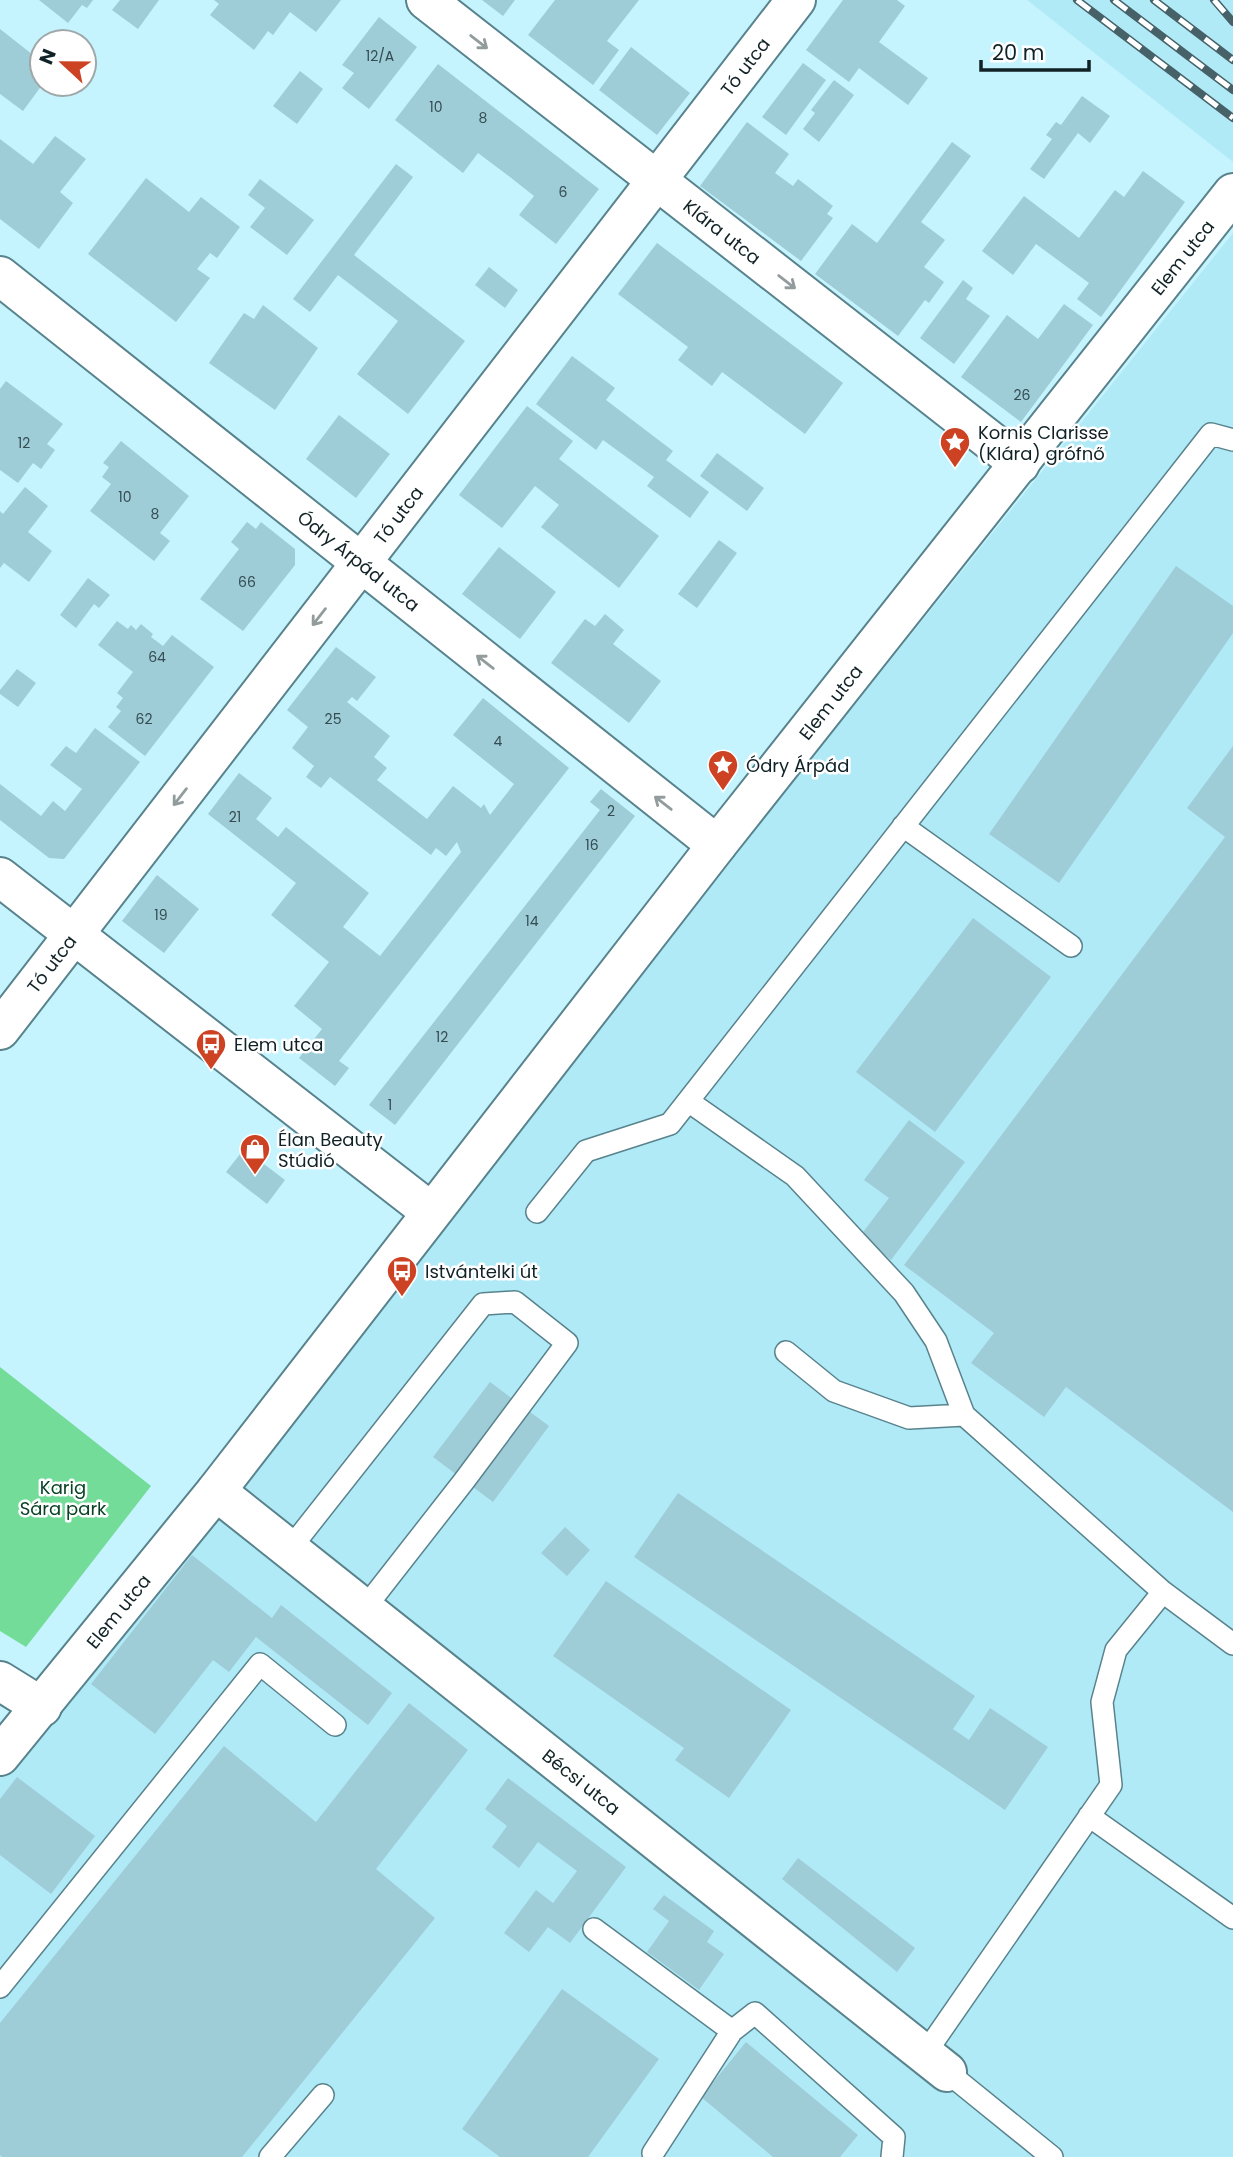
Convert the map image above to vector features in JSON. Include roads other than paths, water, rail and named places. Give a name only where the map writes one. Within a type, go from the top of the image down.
[{"type":"street","name":"Klára utca","points":[[426,0],[1020,464]]},
{"type":"street","name":"Tó utca","points":[[0,1030],[796,0]]},
{"type":"street","name":"Elem utca","points":[[0,1756],[216,1491],[717,845],[1233,192]]},
{"type":"street","name":"Ódry Árpád utca","points":[[0,276],[717,845]]},
{"type":"street","points":[[0,877],[430,1212]]},
{"type":"street","name":"Bécsi utca","points":[[216,1491],[936,2063]]},
{"type":"street","points":[[0,1682],[42,1707]]},
{"type":"street","name":"Elem utca","points":[[0,1733],[42,1707]]},
{"type":"lane","points":[[537,1212],[586,1150],[670,1124],[1211,434],[1233,440]]},
{"type":"lane","points":[[904,826],[1071,946]]},
{"type":"lane","points":[[688,1101],[794,1176],[904,1293],[936,1341],[964,1415],[1163,1592],[1233,1644]]},
{"type":"lane","points":[[289,1550],[482,1304],[515,1302],[567,1343],[364,1609]]},
{"type":"lane","points":[[786,1352],[834,1391],[909,1418],[964,1415]]},
{"type":"lane","points":[[1052,2157],[936,2063],[1089,1816],[1111,1785],[1102,1702],[1116,1650],[1163,1592]]},
{"type":"lane","points":[[0,1987],[260,1664],[335,1725]]},
{"type":"lane","points":[[1089,1816],[1233,1918]]},
{"type":"lane","points":[[594,1929],[733,2031]]},
{"type":"lane","points":[[653,2153],[733,2031],[755,2013],[894,2137],[892,2157]]},
{"type":"lane","points":[[271,2157],[323,2095]]},
{"type":"railway","points":[[1077,0],[1233,118]]},
{"type":"railway","points":[[1114,0],[1233,90]]},
{"type":"railway","points":[[1154,0],[1233,60]]},
{"type":"railway","points":[[1214,0],[1233,22]]},
{"type":"place","name":"Kornis Clarisse (Klára) grófnő","points":[[955,469]]},
{"type":"place","name":"Ódry Árpád","points":[[723,792]]},
{"type":"place","name":"Elem utca","points":[[211,1071]]},
{"type":"place","name":"Élan Beauty Stúdió","points":[[255,1176]]},
{"type":"place","name":"Istvántelki út","points":[[402,1298]]},
{"type":"park label","name":"Karig Sára park","points":[[63,1497]]}]
